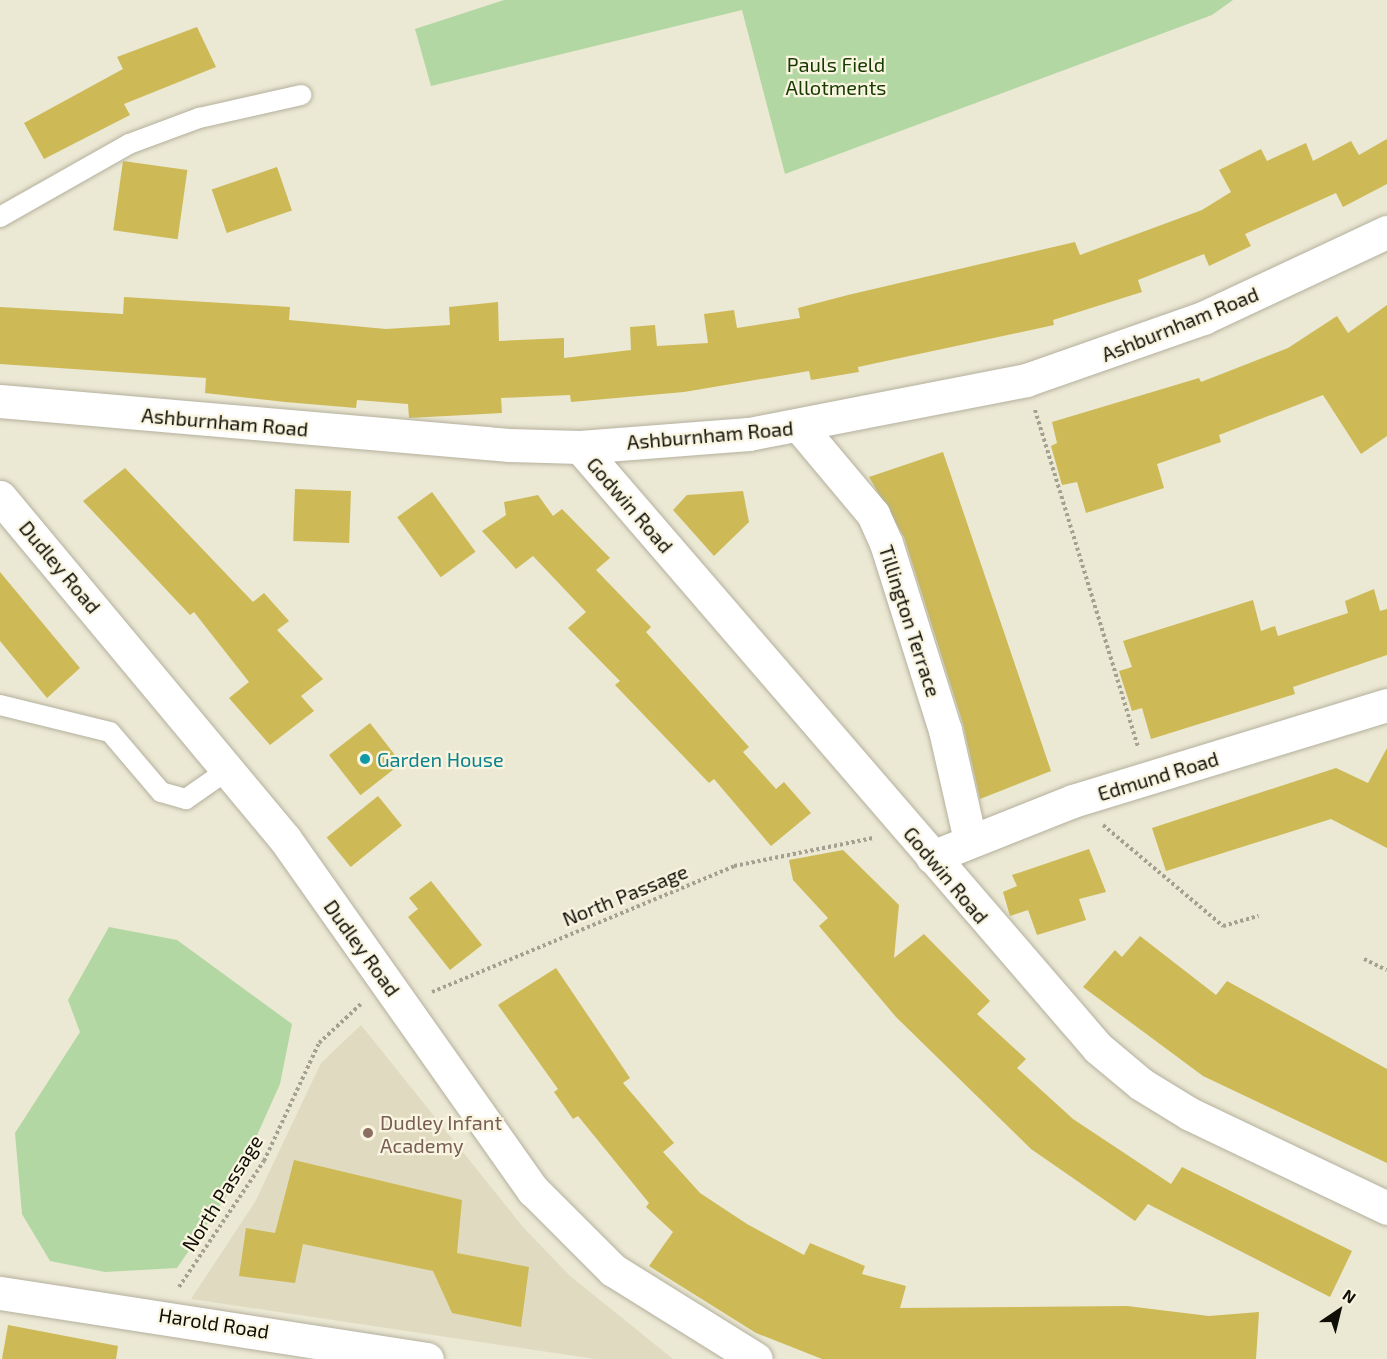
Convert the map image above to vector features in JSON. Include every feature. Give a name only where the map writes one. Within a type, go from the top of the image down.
[{"type":"street","name":"Ashburnham Road","points":[[0,401],[437,442],[580,447],[800,427],[1026,380],[1203,318],[1387,232]]},
{"type":"street","name":"Tillington Terrace","points":[[800,427],[873,514],[886,543],[945,730],[970,840]]},
{"type":"street","name":"Godwin Road","points":[[580,447],[1053,999],[1141,1084],[1238,1138],[1387,1208]]},
{"type":"street","name":"Dudley Road","points":[[0,497],[285,839],[533,1190],[613,1270],[756,1359]]},
{"type":"street","name":"Edmund Road","points":[[932,857],[970,840],[1148,779],[1387,706]]},
{"type":"street","name":"Harold Road","points":[[0,1293],[162,1314],[427,1359]]},
{"type":"lane","points":[[0,217],[129,144],[199,118],[301,95]]},
{"type":"lane","points":[[0,705],[110,732],[161,792],[186,799],[229,769]]},
{"type":"path","points":[[1026,380],[1148,779]]},
{"type":"path","points":[[1099,822],[1223,926],[1259,916]]},
{"type":"path","name":"North Passage","points":[[461,978],[734,866],[909,830]]},
{"type":"path","points":[[1364,960],[1387,970]]},
{"type":"path","name":"North Passage","points":[[162,1314],[264,1161],[319,1043],[364,1001]]},
{"type":"shaded area","name":"Dudley Infant Academy","points":[[361,1025],[523,1227],[569,1275],[673,1359],[595,1359],[191,1299],[255,1202],[321,1063]]},
{"type":"green space","name":"Pauls Field Allotments","points":[[504,0],[1233,0],[1212,15],[785,174],[742,10],[431,86],[415,29]]},
{"type":"green space","points":[[109,927],[177,940],[292,1024],[280,1084],[236,1182],[177,1268],[105,1272],[50,1261],[22,1214],[15,1133],[80,1032],[68,1000]]},
{"type":"building","points":[[197,27],[216,67],[124,104],[130,115],[44,159],[24,123],[123,69],[117,57]]},
{"type":"building","points":[[1387,139],[1387,184],[1343,207],[1336,193],[1245,234],[1251,246],[1209,266],[1204,254],[1138,280],[1142,292],[1053,320],[1054,325],[858,367],[859,372],[811,380],[809,371],[684,392],[571,402],[570,395],[501,398],[502,413],[409,418],[408,404],[357,400],[356,408],[285,402],[205,393],[206,378],[0,364],[0,307],[123,314],[124,297],[290,307],[289,320],[386,329],[450,325],[449,307],[498,302],[499,341],[564,338],[564,358],[631,350],[630,327],[655,325],[657,346],[708,343],[704,314],[734,310],[737,328],[800,318],[798,308],[1075,242],[1080,255],[1202,210],[1231,192],[1219,170],[1261,149],[1267,161],[1306,143],[1313,161],[1351,141],[1359,155]]},
{"type":"building","points":[[123,161],[187,170],[178,239],[113,230]]},
{"type":"building","points":[[277,167],[292,210],[227,233],[212,189]]},
{"type":"building","points":[[1387,305],[1387,436],[1361,454],[1323,395],[1219,435],[1221,442],[1157,464],[1164,488],[1086,513],[1077,482],[1062,485],[1051,446],[1057,443],[1052,422],[1199,378],[1201,382],[1288,348],[1337,316],[1348,333]]},
{"type":"building","points":[[943,452],[1051,771],[980,799],[963,724],[904,537],[869,477]]},
{"type":"building","points":[[125,468],[253,602],[264,593],[289,621],[277,630],[323,679],[301,696],[314,711],[270,745],[229,698],[249,682],[194,612],[190,615],[83,501]]},
{"type":"building","points":[[295,489],[351,491],[349,543],[293,541]]},
{"type":"building","points":[[743,491],[749,522],[714,556],[673,510],[687,495]]},
{"type":"building","points":[[432,492],[475,552],[441,577],[397,517]]},
{"type":"building","points":[[538,495],[553,516],[562,509],[610,558],[596,570],[651,627],[646,632],[749,747],[743,752],[776,789],[784,782],[811,813],[771,846],[714,779],[709,783],[615,685],[620,681],[568,628],[586,612],[533,556],[516,569],[482,531],[506,515],[504,502]]},
{"type":"building","points":[[0,572],[80,668],[47,698],[0,641]]},
{"type":"building","points":[[1374,589],[1380,611],[1387,609],[1387,655],[1293,687],[1295,694],[1151,739],[1142,708],[1132,711],[1119,671],[1132,667],[1123,641],[1253,600],[1261,631],[1275,626],[1278,636],[1348,613],[1345,601]]},
{"type":"building","name":"Garden House","points":[[370,723],[401,763],[360,795],[329,755]]},
{"type":"building","points":[[1387,748],[1387,848],[1331,819],[1166,871],[1152,828],[1336,768],[1368,783]]},
{"type":"building","points":[[378,796],[402,826],[351,867],[327,838]]},
{"type":"building","points":[[1089,849],[1106,892],[1079,899],[1086,920],[1037,935],[1028,910],[1010,916],[1003,892],[1017,886],[1012,875]]},
{"type":"building","points":[[843,850],[899,905],[894,958],[924,934],[990,1001],[977,1014],[1026,1059],[1017,1068],[1073,1119],[1171,1184],[1182,1167],[1352,1251],[1330,1297],[1148,1204],[1135,1221],[1031,1149],[896,1017],[819,926],[828,918],[793,880],[789,860]]},
{"type":"building","points":[[431,881],[482,945],[450,970],[408,917],[418,909],[409,898]]},
{"type":"building","points":[[1140,936],[1216,995],[1227,981],[1387,1069],[1387,1163],[1203,1076],[1083,987],[1115,950],[1122,957]]},
{"type":"building","points":[[556,968],[630,1078],[623,1083],[674,1143],[663,1152],[700,1193],[747,1224],[804,1255],[810,1243],[865,1266],[862,1274],[906,1286],[900,1308],[1127,1306],[1209,1316],[1259,1312],[1256,1359],[822,1359],[756,1333],[649,1266],[673,1232],[646,1207],[649,1203],[578,1116],[573,1119],[554,1092],[558,1089],[498,1005]]},
{"type":"building","points":[[294,1160],[462,1200],[457,1253],[529,1267],[521,1327],[452,1313],[433,1271],[303,1244],[295,1283],[239,1276],[246,1228],[275,1233]]},
{"type":"building","points":[[8,1325],[118,1346],[116,1359],[2,1359]]},
{"type":"place","name":"Garden House","points":[[365,759]]},
{"type":"place","name":"Dudley Infant Academy","points":[[368,1133]]}]
